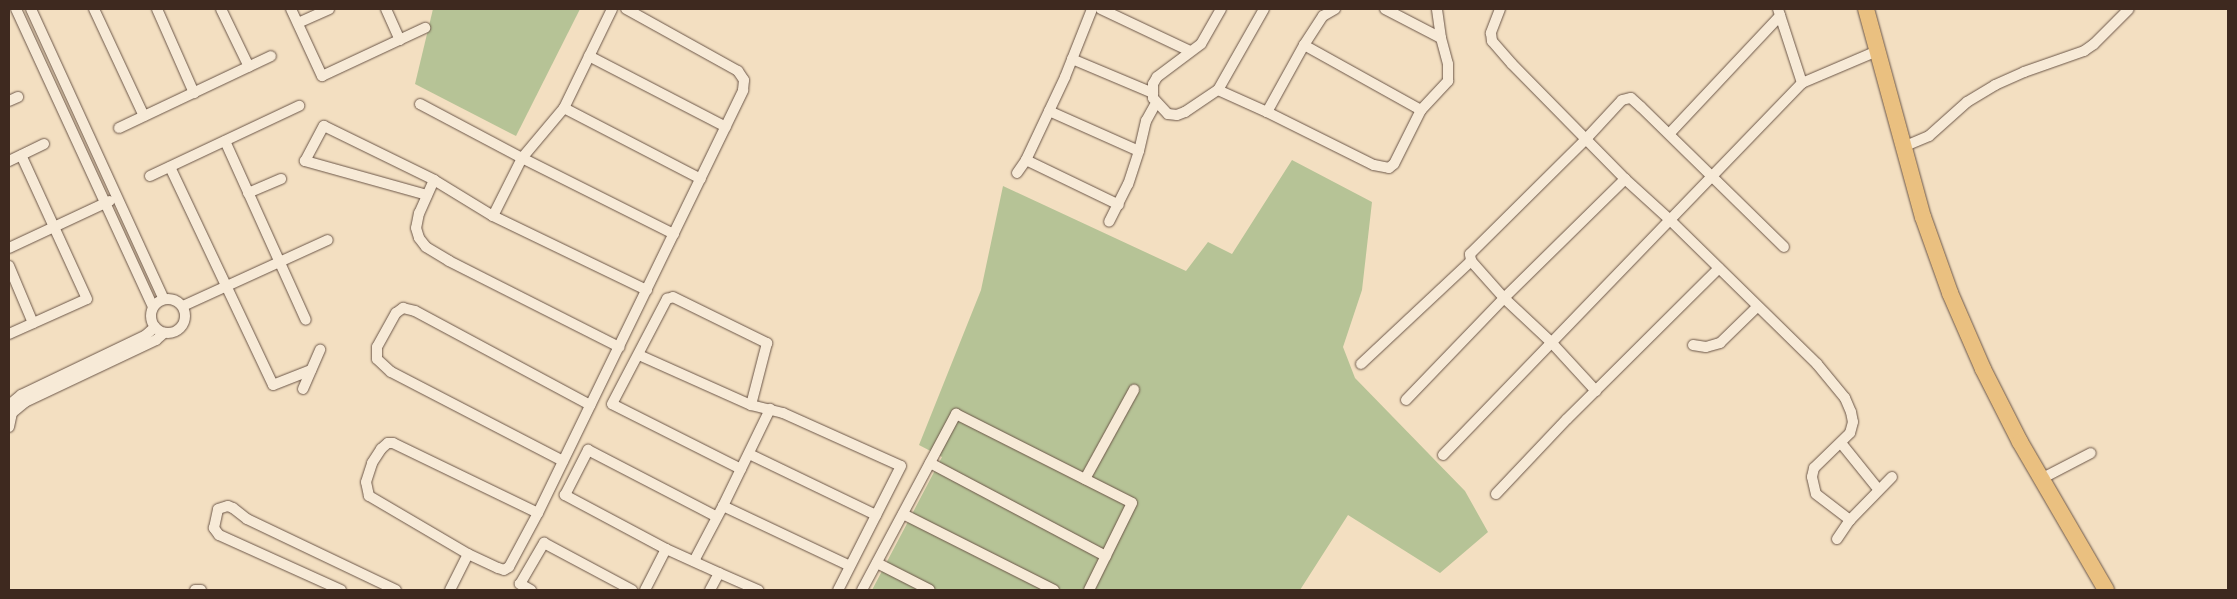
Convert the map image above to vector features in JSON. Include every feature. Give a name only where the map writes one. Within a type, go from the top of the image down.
[{"type":"main road","points":[[1866,9],[1923,217],[1950,293],[1983,369],[2041,479],[2106,590]]},
{"type":"street","points":[[16,9],[153,307],[151,320],[155,327],[164,333],[171,333],[183,326],[186,313],[183,306],[172,299],[164,299],[153,307]]},
{"type":"street","points":[[31,9],[164,299]]},
{"type":"street","points":[[94,9],[144,116]]},
{"type":"street","points":[[157,9],[194,93]]},
{"type":"street","points":[[221,9],[249,67]]},
{"type":"street","points":[[291,9],[322,76],[425,28]]},
{"type":"street","points":[[298,23],[329,9]]},
{"type":"street","points":[[386,9],[400,40]]},
{"type":"street","points":[[494,216],[522,158],[564,108],[612,9]]},
{"type":"street","points":[[538,513],[393,443],[388,443],[380,449],[372,463],[366,482],[369,496],[468,554],[504,570],[509,567],[538,513],[744,90],[742,74],[626,9]]},
{"type":"street","points":[[1017,173],[1026,160],[1049,110],[1092,9]]},
{"type":"street","points":[[1101,9],[1190,52]]},
{"type":"street","points":[[1109,222],[1119,205],[1136,165],[1146,121],[1154,98],[1157,77],[1201,44],[1221,9]]},
{"type":"street","points":[[1072,59],[1154,98],[1168,114],[1177,115],[1193,108],[1218,90],[1264,9]]},
{"type":"street","points":[[1267,112],[1304,45],[1323,16],[1335,9]]},
{"type":"street","points":[[1386,9],[1441,38]]},
{"type":"street","points":[[1218,90],[1383,168],[1389,168],[1394,164],[1421,110],[1448,81],[1448,64],[1441,38],[1437,9]]},
{"type":"street","points":[[1500,9],[1491,33],[1492,42],[1625,179],[1670,220],[1817,364],[1845,398],[1853,422],[1850,433],[1814,468],[1812,477],[1816,494],[1850,520]]},
{"type":"street","points":[[1903,147],[1929,136],[1967,102],[1995,85],[2024,72],[2084,51],[2094,44],[2129,9]]},
{"type":"street","points":[[1670,134],[1779,12]]},
{"type":"street","points":[[1779,12],[1802,84]]},
{"type":"street","points":[[1304,45],[1421,110]]},
{"type":"street","points":[[1443,455],[1802,84],[1878,51]]},
{"type":"street","points":[[119,128],[271,56]]},
{"type":"street","points":[[589,56],[726,127]]},
{"type":"street","points":[[1596,391],[1551,342],[1504,298],[1471,261],[1470,254],[1586,140],[1622,100],[1631,98],[1784,247]]},
{"type":"street","points":[[420,104],[522,158],[674,234]]},
{"type":"street","points":[[150,176],[299,106]]},
{"type":"street","points":[[564,108],[701,179]]},
{"type":"street","points":[[1049,110],[1140,151]]},
{"type":"street","points":[[427,195],[305,161],[324,126],[434,180],[494,216],[647,290]]},
{"type":"street","points":[[225,141],[306,320]]},
{"type":"street","points":[[9,161],[44,144]]},
{"type":"street","points":[[9,334],[87,299],[21,155]]},
{"type":"street","points":[[1026,160],[1119,205]]},
{"type":"street","points":[[170,167],[273,386],[311,370]]},
{"type":"street","points":[[248,193],[281,179]]},
{"type":"street","points":[[1406,400],[1504,298],[1625,179]]},
{"type":"street","points":[[434,180],[416,228],[419,238],[426,247],[449,261],[619,346]]},
{"type":"street","points":[[9,248],[118,198]]},
{"type":"street","points":[[183,306],[328,240]]},
{"type":"street","points":[[1361,364],[1471,261]]},
{"type":"street","points":[[9,266],[33,323]]},
{"type":"street","points":[[1496,494],[1719,268]]},
{"type":"street","points":[[741,469],[612,404],[667,299],[673,297],[766,344],[750,405]]},
{"type":"street","points":[[1693,345],[1706,347],[1720,344],[1757,307]]},
{"type":"street","points":[[563,461],[391,372],[377,359],[377,347],[396,313],[403,308],[590,405]]},
{"type":"street","points":[[12,401],[146,335],[155,327]]},
{"type":"street","points":[[12,401],[156,340],[164,333]]},
{"type":"street","points":[[303,389],[320,350]]},
{"type":"street","points":[[639,355],[750,405],[770,409],[901,466],[838,590]]},
{"type":"street","points":[[1085,479],[1134,390]]},
{"type":"street","points":[[9,427],[12,401]]},
{"type":"street","points":[[694,561],[770,409]]},
{"type":"street","points":[[862,590],[956,414],[1132,503],[1089,590]]},
{"type":"street","points":[[1840,443],[1878,489]]},
{"type":"street","points":[[717,517],[588,450],[565,495],[666,549],[758,590]]},
{"type":"street","points":[[2041,479],[2091,453]]},
{"type":"street","points":[[749,454],[876,515]]},
{"type":"street","points":[[930,463],[1106,556]]},
{"type":"street","points":[[1837,540],[1850,520],[1878,489],[1892,477]]},
{"type":"street","points":[[341,590],[219,535],[214,528],[218,509],[228,506],[233,508],[246,519],[396,590]]},
{"type":"street","points":[[723,506],[850,566]]},
{"type":"street","points":[[903,514],[1054,590]]},
{"type":"street","points":[[531,590],[520,584],[544,543],[632,590]]},
{"type":"street","points":[[645,590],[666,549]]},
{"type":"street","points":[[450,590],[468,554]]},
{"type":"street","points":[[877,563],[930,590]]},
{"type":"street","points":[[710,590],[718,573]]},
{"type":"street","points":[[195,590],[201,590]]},
{"type":"green space","points":[[433,9],[580,9],[516,136],[415,84]]},
{"type":"green space","points":[[1292,160],[1372,202],[1362,290],[1343,347],[1355,378],[1465,491],[1488,532],[1440,573],[1348,515],[1300,590],[872,590],[942,457],[919,445],[981,290],[1003,186],[1186,271],[1208,242],[1232,254]]}]
